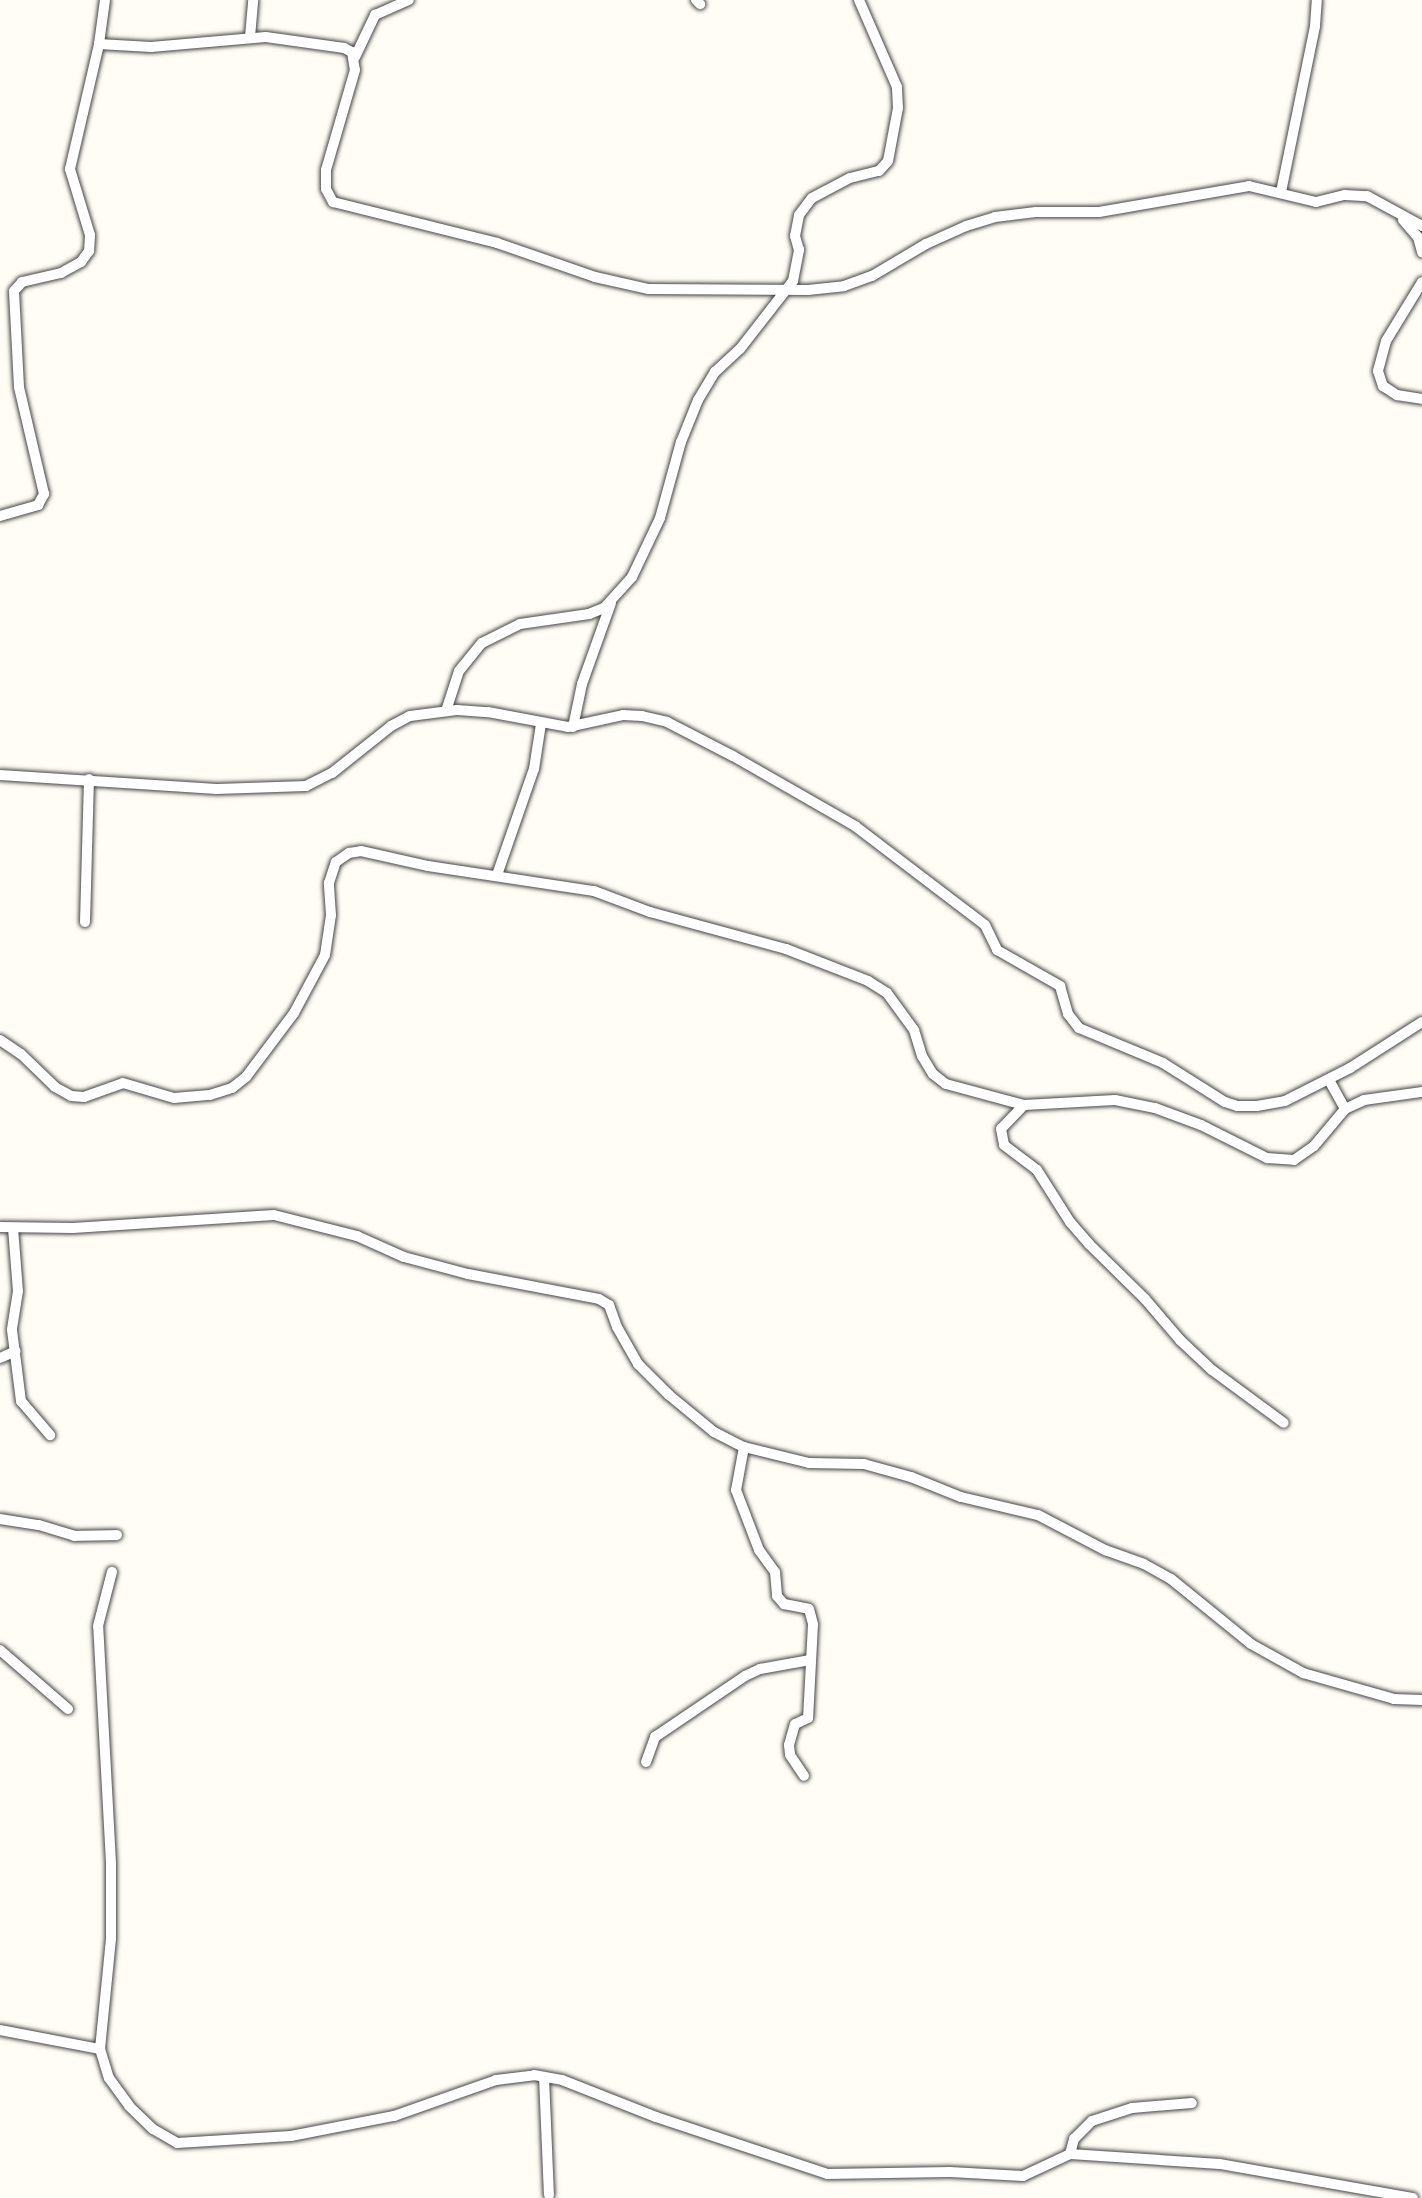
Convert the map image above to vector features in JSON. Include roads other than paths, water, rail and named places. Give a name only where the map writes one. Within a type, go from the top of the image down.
[{"type":"street","points":[[0,516],[38,505],[44,494],[19,387],[14,345],[14,291],[22,282],[61,274],[82,262],[91,244],[70,169],[99,44],[105,0]]},
{"type":"street","points":[[250,37],[253,0]]},
{"type":"street","points":[[410,0],[375,15],[355,57],[355,70],[326,170],[326,189],[333,202],[497,243],[622,284],[669,290],[788,290],[844,286],[872,276],[926,244],[965,226],[995,217],[1036,212],[1099,212],[1249,186],[1316,202],[1345,195],[1367,196],[1422,226]]},
{"type":"street","points":[[573,727],[582,684],[611,603],[632,577],[645,554],[660,518],[681,442],[698,400],[715,372],[740,349],[788,290],[796,269],[799,250],[795,236],[799,215],[812,198],[850,178],[879,171],[888,161],[894,137],[897,87],[859,0]]},
{"type":"street","points":[[1281,192],[1315,26],[1317,0]]},
{"type":"street","points":[[99,44],[186,45],[250,37],[344,48],[355,57]]},
{"type":"street","points":[[1395,212],[1415,232],[1422,252]]},
{"type":"street","points":[[1422,282],[1386,341],[1378,371],[1383,386],[1397,395],[1422,399]]},
{"type":"street","points":[[446,711],[459,671],[482,643],[520,624],[589,614],[611,603]]},
{"type":"street","points":[[0,775],[217,789],[306,786],[332,773],[391,726],[410,716],[446,711],[506,714],[541,724],[573,727],[623,715],[642,716],[667,722],[801,793],[855,826],[985,925],[997,950],[1060,986],[1068,1014],[1079,1028],[1163,1063],[1224,1102],[1237,1106],[1257,1106],[1285,1101],[1329,1080],[1422,1022]]},
{"type":"street","points":[[497,875],[534,769],[541,724]]},
{"type":"street","points":[[85,922],[89,779]]},
{"type":"street","points":[[0,1040],[21,1054],[55,1087],[71,1096],[85,1097],[123,1083],[174,1098],[210,1095],[232,1088],[246,1077],[294,1013],[325,955],[331,915],[329,883],[336,862],[349,853],[361,851],[428,866],[594,891],[650,912],[786,949],[868,981],[887,993],[914,1030],[922,1056],[933,1074],[946,1084],[1024,1105],[1115,1100],[1156,1108],[1201,1125],[1267,1158],[1294,1160],[1314,1146],[1345,1109],[1364,1100],[1422,1092]]},
{"type":"street","points":[[1329,1080],[1345,1109]]},
{"type":"street","points":[[1024,1105],[1001,1129],[1003,1145],[1037,1170],[1077,1229],[1180,1340],[1212,1370],[1260,1408],[1284,1423]]},
{"type":"street","points":[[0,1227],[73,1228],[274,1215],[357,1236],[404,1257],[429,1264],[599,1299],[609,1305],[622,1337],[649,1375],[714,1433],[744,1447],[809,1463],[863,1464],[911,1477],[961,1497],[1038,1515],[1105,1550],[1144,1564],[1171,1579],[1251,1644],[1303,1673],[1394,1699],[1422,1700]]},
{"type":"street","points":[[13,1227],[18,1290],[12,1324],[21,1401],[50,1435]]},
{"type":"street","points":[[0,1358],[16,1351]]},
{"type":"street","points":[[744,1447],[736,1490],[762,1556],[775,1572],[780,1601],[810,1609],[814,1638],[810,1660],[808,1718],[795,1724],[789,1745],[790,1755],[804,1776]]},
{"type":"street","points":[[0,1518],[39,1525],[74,1536],[117,1535]]},
{"type":"street","points":[[112,1572],[98,1626],[111,1863],[111,1939],[100,2049],[108,2078],[129,2106],[153,2129],[177,2143],[195,2144],[316,2131],[394,2116],[496,2080],[544,2077],[562,2080],[656,2117],[827,2174],[950,2172],[1023,2176],[1070,2154],[1220,2164],[1413,2198]]},
{"type":"street","points":[[0,1650],[68,1709]]},
{"type":"street","points":[[646,1762],[655,1737],[744,1676],[760,1669],[810,1660]]},
{"type":"street","points":[[0,2029],[100,2049]]},
{"type":"street","points":[[544,2077],[549,2195]]},
{"type":"street","points":[[1070,2154],[1074,2139],[1092,2121],[1132,2108],[1192,2103]]}]
